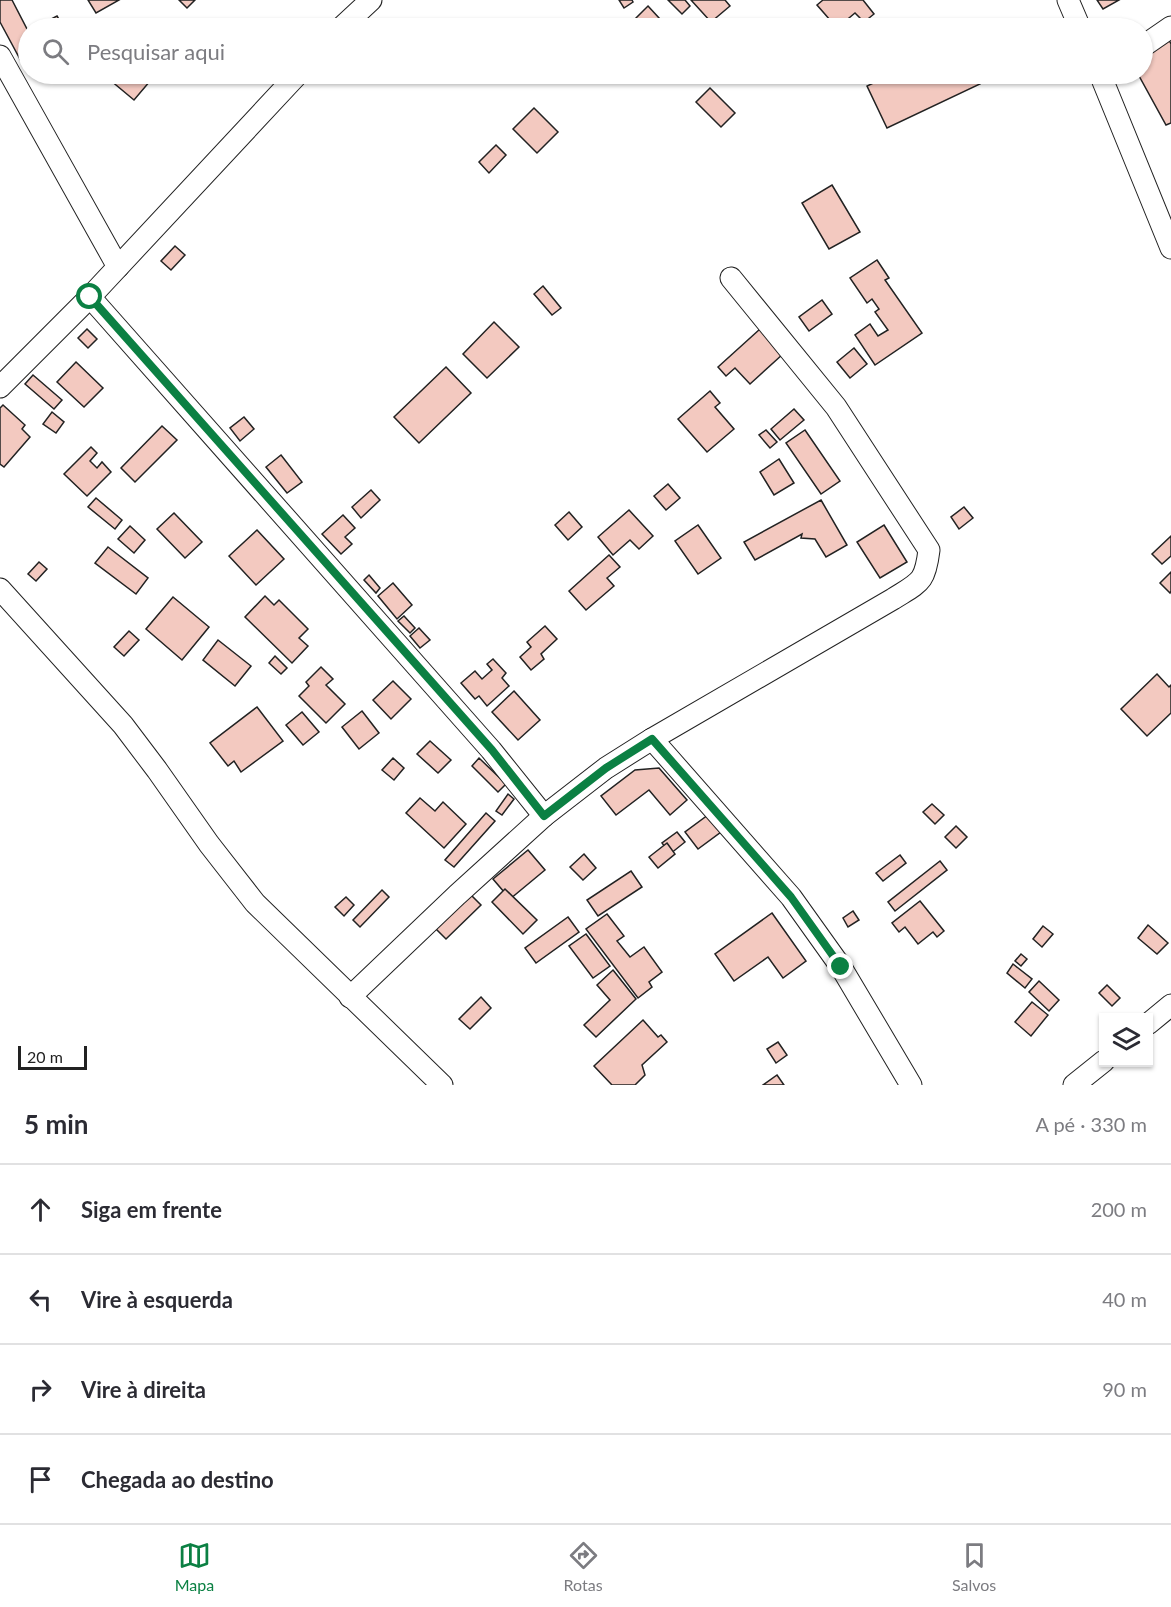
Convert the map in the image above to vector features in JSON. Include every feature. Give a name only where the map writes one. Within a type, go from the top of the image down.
[{"type":"street","points":[[352,18],[371,0]]},
{"type":"street","points":[[1068,0],[1076,18]]},
{"type":"street","points":[[1153,39],[1171,27]]},
{"type":"street","points":[[0,56],[118,267]]},
{"type":"street","points":[[0,387],[90,297],[289,84]]},
{"type":"street","points":[[1105,84],[1171,248]]},
{"type":"street","points":[[350,997],[544,816],[606,768],[916,585],[926,572],[929,550],[836,407],[731,278]]},
{"type":"street","points":[[90,297],[492,750],[544,816]]},
{"type":"street","points":[[0,589],[123,725],[158,770],[209,844],[255,903],[442,1085]]},
{"type":"street","points":[[652,739],[791,897],[841,967],[911,1085]]},
{"type":"street","points":[[1153,1021],[1171,1005]]},
{"type":"street","points":[[1074,1085],[1099,1065]]},
{"type":"building","points":[[0,0],[12,0],[21,18],[18,18],[18,55],[0,22]]},
{"type":"building","points":[[88,0],[119,0],[96,13]]},
{"type":"building","points":[[179,0],[195,0],[187,8]]},
{"type":"building","points":[[619,0],[632,0],[633,2],[624,8]]},
{"type":"building","points":[[668,0],[685,0],[690,6],[682,14]]},
{"type":"building","points":[[691,0],[725,0],[730,6],[716,18],[707,18]]},
{"type":"building","points":[[823,0],[863,0],[874,14],[869,18],[860,18],[855,13],[849,18],[828,18],[817,5]]},
{"type":"building","points":[[1097,0],[1119,0],[1103,9]]},
{"type":"building","points":[[648,6],[659,18],[636,18]]},
{"type":"building","points":[[1168,38],[1171,44],[1171,123],[1166,125],[1143,84],[1153,84],[1153,46]]},
{"type":"building","points":[[115,84],[148,84],[134,100]]},
{"type":"building","points":[[871,84],[980,84],[887,128],[867,86]]},
{"type":"building","points":[[710,88],[735,113],[721,127],[696,102]]},
{"type":"building","points":[[534,108],[558,132],[537,153],[513,129]]},
{"type":"building","points":[[496,145],[506,155],[489,173],[479,162]]},
{"type":"building","points":[[832,185],[860,232],[829,249],[802,203]]},
{"type":"building","points":[[175,246],[185,255],[171,270],[161,261]]},
{"type":"building","points":[[877,260],[889,278],[885,280],[922,333],[875,365],[855,335],[870,324],[878,336],[888,330],[875,312],[879,309],[872,299],[867,303],[850,278]]},
{"type":"building","points":[[543,286],[561,308],[552,315],[534,294]]},
{"type":"building","points":[[822,300],[832,314],[809,331],[799,317]]},
{"type":"building","points":[[494,322],[519,347],[487,378],[463,354]]},
{"type":"building","points":[[87,329],[97,339],[88,348],[78,338]]},
{"type":"building","points":[[760,329],[783,354],[750,384],[735,368],[726,376],[718,367]]},
{"type":"building","points":[[854,348],[867,364],[850,378],[837,362]]},
{"type":"building","points":[[76,362],[103,388],[84,407],[57,382]]},
{"type":"building","points":[[446,367],[471,393],[419,443],[394,417]]},
{"type":"building","points":[[33,375],[62,400],[54,409],[25,384]]},
{"type":"building","points":[[710,391],[720,403],[715,407],[734,429],[707,452],[678,419]]},
{"type":"building","points":[[3,405],[25,425],[22,429],[30,437],[4,467],[0,464],[0,408]]},
{"type":"building","points":[[794,409],[804,420],[780,440],[771,429]]},
{"type":"building","points":[[52,412],[64,422],[56,433],[43,424]]},
{"type":"building","points":[[244,417],[254,429],[240,441],[230,428]]},
{"type":"building","points":[[162,426],[177,440],[135,482],[121,468]]},
{"type":"building","points":[[766,430],[777,442],[770,448],[759,435]]},
{"type":"building","points":[[805,430],[840,481],[821,494],[786,443]]},
{"type":"building","points":[[91,447],[97,453],[90,461],[97,468],[102,462],[111,472],[87,496],[64,474]]},
{"type":"building","points":[[281,455],[302,482],[287,493],[266,467]]},
{"type":"building","points":[[779,459],[794,483],[774,495],[760,472]]},
{"type":"building","points":[[668,484],[680,498],[666,510],[654,496]]},
{"type":"building","points":[[371,490],[380,500],[361,518],[352,507]]},
{"type":"building","points":[[96,498],[122,520],[115,529],[88,507]]},
{"type":"building","points":[[821,500],[847,545],[826,557],[815,539],[801,538],[802,534],[755,560],[744,542]]},
{"type":"building","points":[[964,507],[973,518],[959,529],[951,517]]},
{"type":"building","points":[[629,510],[653,536],[639,549],[630,540],[613,555],[598,537]]},
{"type":"building","points":[[569,512],[582,527],[568,540],[555,525]]},
{"type":"building","points":[[174,513],[202,542],[185,558],[157,529]]},
{"type":"building","points":[[343,515],[355,528],[345,537],[352,544],[341,554],[322,534]]},
{"type":"building","points":[[698,525],[721,558],[698,574],[675,541]]},
{"type":"building","points":[[884,525],[907,562],[880,578],[857,542]]},
{"type":"building","points":[[130,526],[145,540],[134,553],[118,539]]},
{"type":"building","points":[[257,530],[284,559],[256,585],[229,556]]},
{"type":"building","points":[[1171,536],[1171,556],[1162,564],[1152,554]]},
{"type":"building","points":[[108,547],[148,578],[136,594],[95,563]]},
{"type":"building","points":[[609,555],[620,567],[607,578],[614,586],[586,610],[569,591]]},
{"type":"building","points":[[39,562],[47,569],[36,581],[28,574]]},
{"type":"building","points":[[1171,572],[1171,591],[1170,593],[1160,583]]},
{"type":"building","points":[[369,575],[380,588],[376,593],[364,580]]},
{"type":"building","points":[[393,583],[412,605],[397,619],[378,596]]},
{"type":"building","points":[[265,596],[274,605],[279,600],[308,629],[299,638],[308,646],[292,663],[245,617]]},
{"type":"building","points":[[173,597],[209,627],[182,660],[146,629]]},
{"type":"building","points":[[404,616],[415,628],[410,633],[398,621]]},
{"type":"building","points":[[545,626],[557,639],[541,654],[544,659],[531,670],[520,657],[531,647],[527,642]]},
{"type":"building","points":[[419,628],[430,640],[420,648],[410,636]]},
{"type":"building","points":[[129,631],[139,640],[124,656],[114,647]]},
{"type":"building","points":[[218,640],[251,666],[235,686],[203,660]]},
{"type":"building","points":[[275,656],[287,668],[281,674],[269,663]]},
{"type":"building","points":[[493,659],[506,673],[502,678],[509,686],[487,706],[479,696],[475,699],[461,683],[475,671],[482,679],[492,670],[487,664]]},
{"type":"building","points":[[321,667],[333,679],[326,685],[345,704],[326,723],[299,696],[309,686],[306,682]]},
{"type":"building","points":[[1157,674],[1169,687],[1171,685],[1171,713],[1147,736],[1121,709]]},
{"type":"building","points":[[393,681],[411,699],[391,719],[373,700]]},
{"type":"building","points":[[514,691],[540,720],[518,740],[492,712]]},
{"type":"building","points":[[257,707],[283,741],[241,772],[234,761],[228,766],[210,743]]},
{"type":"building","points":[[362,711],[379,733],[359,749],[342,727]]},
{"type":"building","points":[[302,712],[319,732],[303,745],[286,725]]},
{"type":"building","points":[[430,741],[451,760],[438,773],[417,754]]},
{"type":"building","points":[[393,758],[404,768],[394,780],[382,770]]},
{"type":"building","points":[[479,758],[506,784],[498,792],[472,766]]},
{"type":"building","points":[[659,768],[687,800],[670,815],[649,790],[616,815],[601,796],[635,770]]},
{"type":"building","points":[[508,794],[514,799],[502,815],[496,811]]},
{"type":"building","points":[[420,798],[435,811],[443,802],[466,824],[444,848],[406,813]]},
{"type":"building","points":[[932,804],[944,815],[935,824],[923,812]]},
{"type":"building","points":[[712,812],[725,829],[698,849],[685,832]]},
{"type":"building","points":[[486,813],[495,821],[454,867],[445,860]]},
{"type":"building","points":[[956,826],[967,837],[956,848],[945,837]]},
{"type":"building","points":[[677,832],[685,842],[670,854],[662,843]]},
{"type":"building","points":[[667,843],[675,854],[658,868],[649,857]]},
{"type":"building","points":[[528,850],[545,870],[510,899],[493,879]]},
{"type":"building","points":[[584,854],[596,868],[583,880],[570,867]]},
{"type":"building","points":[[900,855],[906,863],[883,881],[876,873]]},
{"type":"building","points":[[940,861],[947,870],[895,911],[888,902]]},
{"type":"building","points":[[631,871],[642,887],[598,916],[587,900]]},
{"type":"building","points":[[505,889],[537,920],[523,934],[492,902]]},
{"type":"building","points":[[382,890],[389,897],[360,927],[353,920]]},
{"type":"building","points":[[468,892],[481,905],[446,939],[433,926]]},
{"type":"building","points":[[346,897],[354,905],[344,916],[335,907]]},
{"type":"building","points":[[920,901],[944,931],[937,937],[933,932],[918,944],[905,927],[899,932],[892,923]]},
{"type":"building","points":[[853,911],[859,920],[848,927],[843,918]]},
{"type":"building","points":[[772,913],[806,961],[783,978],[768,957],[734,981],[715,954]]},
{"type":"building","points":[[607,914],[624,936],[617,941],[630,957],[644,947],[662,972],[649,982],[652,987],[638,998],[586,929]]},
{"type":"building","points":[[568,917],[579,932],[536,963],[525,948]]},
{"type":"building","points":[[1148,925],[1168,943],[1157,954],[1138,938]]},
{"type":"building","points":[[1043,926],[1053,934],[1042,947],[1033,939]]},
{"type":"building","points":[[586,934],[610,966],[593,978],[569,946]]},
{"type":"building","points":[[1021,954],[1027,959],[1021,966],[1015,961]]},
{"type":"building","points":[[1013,964],[1032,979],[1025,988],[1007,973]]},
{"type":"building","points":[[613,970],[636,999],[596,1037],[584,1025],[610,1000],[597,985]]},
{"type":"building","points":[[1039,981],[1059,1000],[1049,1011],[1029,992]]},
{"type":"building","points":[[1107,985],[1120,998],[1112,1006],[1099,993]]},
{"type":"building","points":[[481,997],[491,1008],[470,1029],[459,1019]]},
{"type":"building","points":[[1032,1002],[1048,1015],[1031,1036],[1015,1022]]},
{"type":"building","points":[[643,1020],[658,1037],[661,1035],[667,1042],[642,1065],[645,1075],[635,1085],[612,1085],[594,1066]]},
{"type":"building","points":[[778,1042],[787,1055],[776,1063],[767,1049]]},
{"type":"building","points":[[777,1075],[784,1085],[763,1085]]},
{"type":"route","points":[[90,297],[492,750],[544,816],[606,768],[652,739],[791,897],[841,967]]}]
